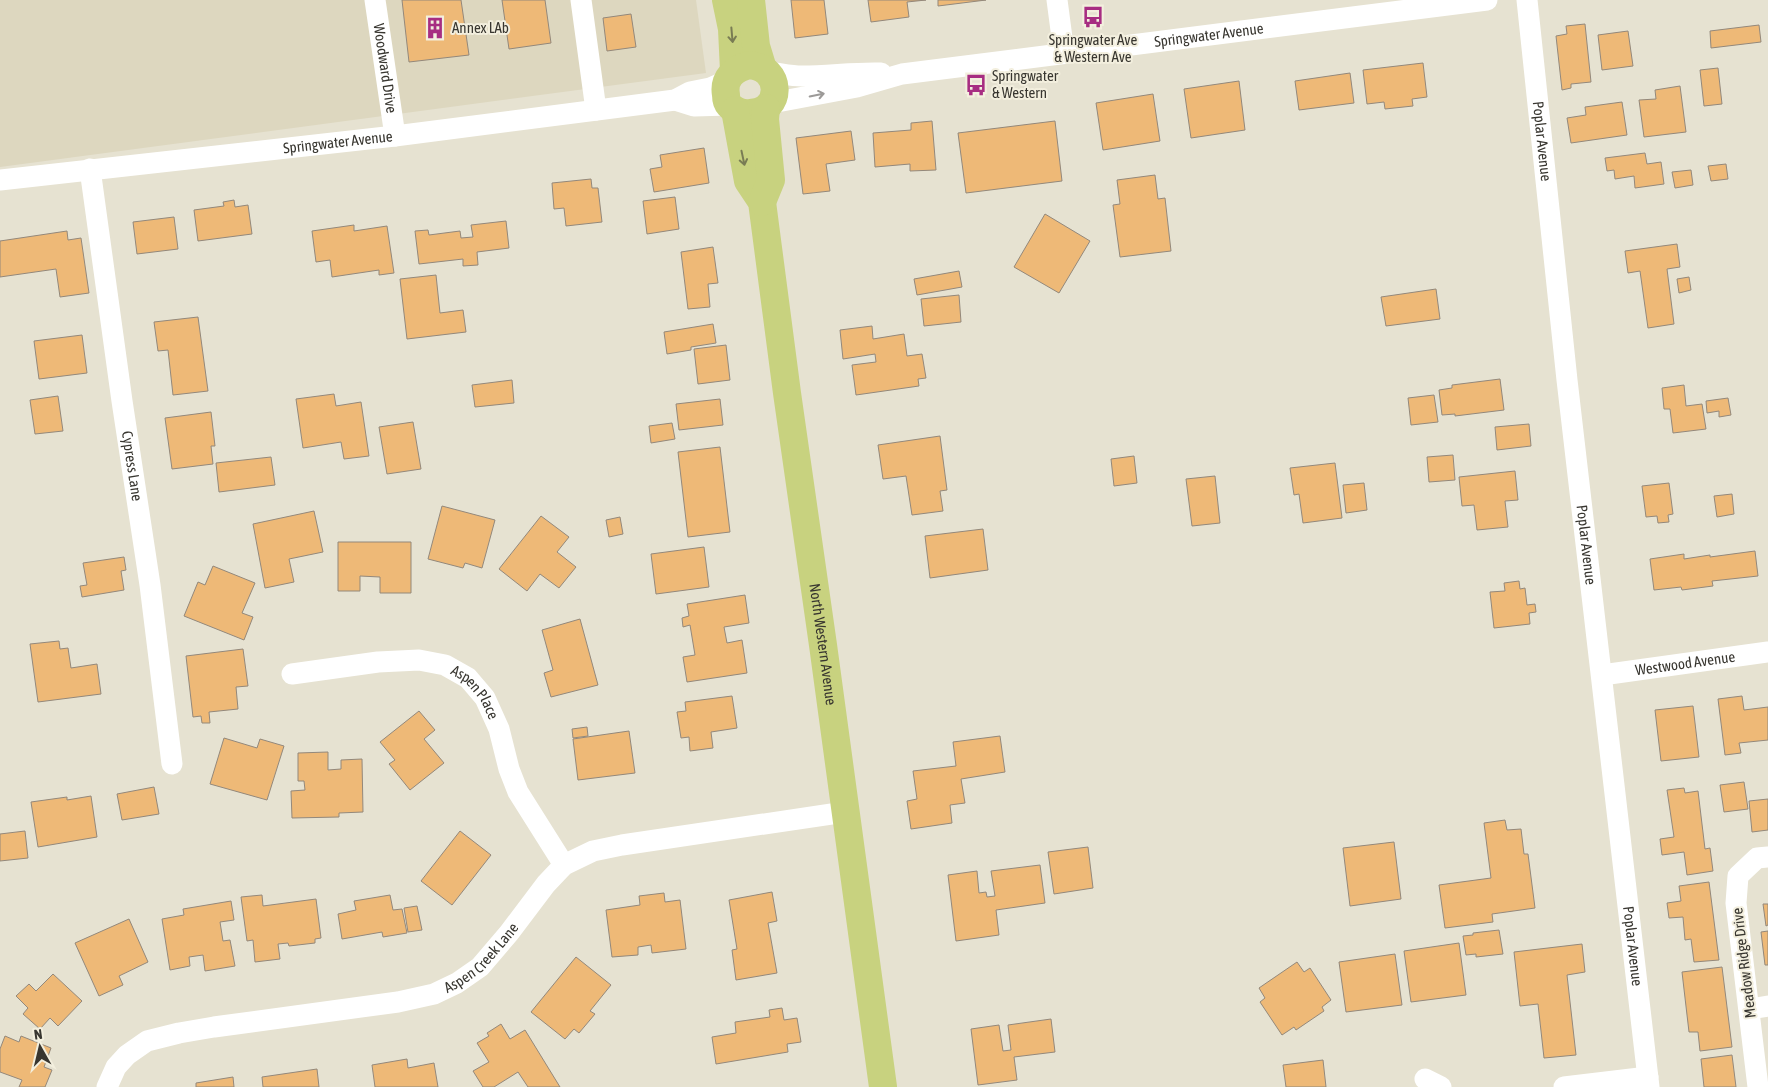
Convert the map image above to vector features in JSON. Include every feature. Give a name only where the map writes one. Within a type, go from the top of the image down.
[{"type":"main road","name":"North Western Avenue","points":[[726,0],[732,30],[731,92],[748,181],[762,202],[786,394],[824,645],[883,1087]]},
{"type":"main road","name":"North Western Avenue","points":[[751,0],[756,46],[765,70],[773,80],[775,88],[765,119],[771,180],[762,202]]},
{"type":"main road","points":[[765,70],[749,65],[731,92],[744,114],[760,112],[768,106]]},
{"type":"street","name":"Woodward Drive","points":[[375,0],[395,136]]},
{"type":"street","points":[[581,0],[596,110]]},
{"type":"street","points":[[1057,0],[1064,53]]},
{"type":"street","name":"Springwater Avenue","points":[[768,106],[777,102],[857,87],[902,74],[1487,0]]},
{"type":"street","name":"Poplar Avenue","points":[[1527,0],[1567,380],[1648,1082]]},
{"type":"street","name":"Springwater Avenue","points":[[765,70],[790,76],[861,72],[902,74]]},
{"type":"street","name":"Springwater Avenue","points":[[0,180],[395,136],[675,100],[690,92],[710,88],[731,92]]},
{"type":"street","name":"Cypress Lane","points":[[90,169],[150,585],[172,764]]},
{"type":"street","name":"Westwood Avenue","points":[[1602,674],[1768,652]]},
{"type":"street","name":"Aspen Place","points":[[292,674],[378,662],[419,660],[445,666],[468,678],[485,698],[495,721],[518,792],[564,865]]},
{"type":"street","name":"Aspen Creek Lane","points":[[107,1087],[116,1067],[147,1041],[214,1026],[398,1002],[434,994],[457,983],[480,967],[509,933],[546,884],[564,865],[593,851],[845,812]]},
{"type":"street","name":"Meadow Ridge Drive","points":[[1758,1087],[1759,1008],[1736,903],[1738,876],[1757,858],[1768,857]]},
{"type":"street","points":[[1564,1087],[1648,1082]]},
{"type":"shaded area","points":[[0,0],[696,0],[706,73],[0,167]]},
{"type":"building","name":"Annex LAb","points":[[402,0],[461,0],[469,55],[409,62]]},
{"type":"building","points":[[502,0],[545,0],[551,43],[509,49]]},
{"type":"building","points":[[791,0],[824,0],[828,34],[795,38]]},
{"type":"building","points":[[868,0],[926,0],[907,2],[909,17],[871,22]]},
{"type":"building","points":[[938,0],[986,0],[938,6]]},
{"type":"building","points":[[631,14],[636,47],[607,51],[603,18]]},
{"type":"building","points":[[1585,24],[1591,82],[1571,84],[1571,88],[1562,90],[1556,36],[1567,34],[1566,26]]},
{"type":"building","points":[[1759,25],[1761,42],[1711,48],[1710,31]]},
{"type":"building","points":[[1628,31],[1633,66],[1602,70],[1598,35]]},
{"type":"building","points":[[1423,63],[1427,97],[1412,99],[1413,106],[1385,109],[1384,102],[1367,104],[1363,70]]},
{"type":"building","points":[[1718,68],[1722,104],[1704,106],[1700,70]]},
{"type":"building","points":[[1350,73],[1354,103],[1299,110],[1295,81]]},
{"type":"building","points":[[1239,81],[1245,130],[1191,138],[1184,89]]},
{"type":"building","points":[[1680,86],[1686,132],[1644,137],[1639,100],[1656,99],[1655,90]]},
{"type":"building","points":[[1153,94],[1160,141],[1103,150],[1096,103]]},
{"type":"building","points":[[1622,102],[1627,135],[1571,143],[1567,118],[1586,115],[1585,107]]},
{"type":"building","points":[[932,121],[936,170],[910,171],[910,164],[875,167],[873,133],[911,130],[911,123]]},
{"type":"building","points":[[1055,121],[1062,181],[966,193],[958,133]]},
{"type":"building","points":[[851,131],[855,160],[826,164],[830,191],[803,194],[796,138]]},
{"type":"building","points":[[704,148],[709,183],[654,192],[650,169],[662,167],[660,155]]},
{"type":"building","points":[[1645,153],[1647,164],[1661,162],[1664,184],[1635,188],[1634,176],[1615,179],[1614,170],[1607,171],[1605,158]]},
{"type":"building","points":[[1726,164],[1728,179],[1711,181],[1708,166]]},
{"type":"building","points":[[1691,170],[1693,185],[1675,188],[1672,172]]},
{"type":"building","points":[[1155,175],[1158,199],[1165,198],[1171,251],[1120,257],[1113,205],[1120,204],[1117,180]]},
{"type":"building","points":[[591,179],[592,188],[598,188],[602,222],[566,226],[564,208],[554,209],[552,183]]},
{"type":"building","points":[[675,197],[679,229],[647,234],[643,201]]},
{"type":"building","points":[[234,200],[235,207],[248,205],[252,234],[198,241],[194,210],[224,206],[223,202]]},
{"type":"building","points":[[1045,214],[1090,241],[1059,293],[1014,267]]},
{"type":"building","points":[[174,217],[178,249],[137,254],[133,222]]},
{"type":"building","points":[[506,221],[509,248],[477,252],[478,265],[463,266],[463,259],[419,264],[415,231],[428,230],[429,235],[460,231],[461,238],[473,237],[471,225]]},
{"type":"building","points":[[354,225],[354,231],[387,226],[394,273],[379,275],[379,270],[332,277],[330,260],[316,262],[312,231]]},
{"type":"building","points":[[67,231],[68,240],[81,238],[89,293],[60,297],[56,269],[0,277],[0,241]]},
{"type":"building","points":[[1677,244],[1680,267],[1667,269],[1674,324],[1648,328],[1640,271],[1628,273],[1625,251]]},
{"type":"building","points":[[713,247],[718,283],[708,284],[710,307],[688,309],[681,252]]},
{"type":"building","points":[[959,271],[962,287],[917,295],[914,279]]},
{"type":"building","points":[[436,275],[440,313],[463,310],[466,332],[407,339],[400,279]]},
{"type":"building","points":[[1689,277],[1691,290],[1679,293],[1677,279]]},
{"type":"building","points":[[1436,289],[1440,319],[1386,326],[1381,297]]},
{"type":"building","points":[[959,295],[961,322],[924,326],[921,299]]},
{"type":"building","points":[[198,317],[208,391],[173,395],[168,350],[158,351],[154,322]]},
{"type":"building","points":[[713,324],[716,343],[691,347],[691,350],[667,354],[664,332]]},
{"type":"building","points":[[872,326],[873,339],[904,334],[907,356],[922,354],[926,378],[918,379],[919,386],[856,395],[852,365],[876,362],[875,354],[843,359],[840,330]]},
{"type":"building","points":[[82,335],[87,373],[39,379],[34,341]]},
{"type":"building","points":[[726,345],[730,380],[698,384],[694,349]]},
{"type":"building","points":[[1500,379],[1504,410],[1455,416],[1455,414],[1442,415],[1439,390],[1452,388],[1452,385]]},
{"type":"building","points":[[512,380],[514,403],[475,407],[472,385]]},
{"type":"building","points":[[1684,385],[1686,406],[1702,404],[1706,429],[1673,433],[1670,409],[1664,409],[1662,388]]},
{"type":"building","points":[[334,394],[336,406],[361,402],[369,456],[344,459],[341,442],[303,448],[296,399]]},
{"type":"building","points":[[1434,395],[1438,422],[1411,425],[1408,398]]},
{"type":"building","points":[[58,396],[63,431],[35,434],[30,400]]},
{"type":"building","points":[[1728,398],[1731,415],[1719,417],[1719,411],[1707,413],[1706,401]]},
{"type":"building","points":[[720,399],[723,425],[679,430],[676,404]]},
{"type":"building","points":[[211,412],[215,446],[211,446],[213,464],[172,469],[165,418]]},
{"type":"building","points":[[413,422],[421,469],[387,474],[379,427]]},
{"type":"building","points":[[672,423],[675,439],[651,443],[649,426]]},
{"type":"building","points":[[1529,424],[1531,446],[1497,450],[1495,427]]},
{"type":"building","points":[[940,436],[947,490],[940,491],[943,511],[912,515],[906,476],[883,479],[878,445]]},
{"type":"building","points":[[720,447],[730,532],[688,537],[678,452]]},
{"type":"building","points":[[1453,455],[1455,480],[1429,482],[1427,457]]},
{"type":"building","points":[[1134,456],[1137,483],[1114,486],[1111,459]]},
{"type":"building","points":[[271,457],[275,485],[219,492],[216,463]]},
{"type":"building","points":[[1335,463],[1342,518],[1303,523],[1299,494],[1294,495],[1290,468]]},
{"type":"building","points":[[1515,471],[1518,500],[1505,501],[1508,527],[1477,530],[1474,505],[1462,506],[1459,477]]},
{"type":"building","points":[[1215,476],[1220,523],[1192,526],[1186,479]]},
{"type":"building","points":[[1364,483],[1367,510],[1346,513],[1343,485]]},
{"type":"building","points":[[1669,483],[1673,514],[1668,515],[1669,522],[1658,523],[1657,516],[1646,517],[1642,486]]},
{"type":"building","points":[[1732,494],[1734,514],[1717,517],[1714,496]]},
{"type":"building","points":[[442,506],[495,520],[482,568],[465,563],[463,568],[428,559]]},
{"type":"building","points":[[314,511],[323,552],[289,559],[294,582],[265,588],[253,524]]},
{"type":"building","points":[[541,516],[569,537],[557,552],[576,567],[559,588],[540,574],[527,591],[499,569]]},
{"type":"building","points":[[620,517],[623,534],[609,537],[606,520]]},
{"type":"building","points":[[983,529],[988,570],[930,578],[925,536]]},
{"type":"building","points":[[338,542],[411,542],[411,593],[380,593],[380,577],[360,576],[360,591],[338,591]]},
{"type":"building","points":[[704,547],[709,587],[656,594],[651,554]]},
{"type":"building","points":[[1755,551],[1758,576],[1712,581],[1713,586],[1682,590],[1681,587],[1654,590],[1650,559],[1684,554],[1684,559]]},
{"type":"building","points":[[124,557],[126,570],[121,571],[124,590],[82,597],[80,586],[87,585],[83,563]]},
{"type":"building","points":[[213,566],[255,583],[242,613],[253,617],[244,640],[184,616],[198,582],[205,585]]},
{"type":"building","points":[[1519,581],[1520,589],[1525,588],[1527,605],[1535,604],[1536,612],[1529,613],[1530,624],[1494,628],[1490,592],[1505,591],[1504,583]]},
{"type":"building","points":[[745,595],[749,623],[724,627],[727,643],[742,640],[747,673],[687,682],[683,657],[695,655],[690,625],[683,627],[682,618],[689,616],[687,604]]},
{"type":"building","points":[[580,619],[598,685],[551,697],[544,673],[553,670],[542,630]]},
{"type":"building","points":[[59,641],[60,649],[68,648],[71,668],[97,664],[101,694],[38,702],[30,644]]},
{"type":"building","points":[[243,649],[248,686],[236,687],[238,709],[209,712],[210,723],[202,723],[201,716],[193,717],[186,656]]},
{"type":"building","points":[[732,696],[737,728],[711,732],[713,748],[690,751],[689,737],[681,738],[677,712],[686,711],[685,702]]},
{"type":"building","points":[[1742,696],[1744,710],[1768,707],[1768,740],[1739,743],[1741,753],[1725,755],[1718,699]]},
{"type":"building","points":[[1693,706],[1699,757],[1661,761],[1655,710]]},
{"type":"building","points":[[419,711],[435,730],[424,739],[444,763],[410,790],[389,764],[395,760],[380,742]]},
{"type":"building","points":[[587,727],[588,736],[573,738],[572,729]]},
{"type":"building","points":[[629,731],[635,773],[578,780],[573,739]]},
{"type":"building","points":[[1000,736],[1005,772],[961,779],[965,803],[950,805],[952,823],[911,829],[907,801],[917,799],[913,771],[956,766],[953,742]]},
{"type":"building","points":[[224,738],[257,748],[260,739],[284,746],[267,800],[210,784]]},
{"type":"building","points":[[328,752],[328,770],[341,769],[341,760],[362,759],[363,812],[339,813],[339,817],[292,818],[291,791],[305,790],[304,781],[298,781],[298,753]]},
{"type":"building","points":[[1744,782],[1748,809],[1724,812],[1720,785]]},
{"type":"building","points":[[154,787],[159,814],[122,820],[117,794]]},
{"type":"building","points":[[1684,788],[1685,793],[1698,791],[1705,849],[1710,848],[1713,871],[1687,875],[1684,852],[1662,855],[1660,839],[1674,837],[1667,790]]},
{"type":"building","points":[[91,796],[97,837],[38,847],[31,802],[67,797],[67,800]]},
{"type":"building","points":[[1768,799],[1768,830],[1752,832],[1749,801]]},
{"type":"building","points":[[1505,820],[1507,830],[1521,829],[1524,854],[1528,854],[1535,908],[1492,914],[1493,922],[1445,928],[1439,885],[1491,878],[1484,823]]},
{"type":"building","points":[[25,831],[28,858],[0,861],[0,834]]},
{"type":"building","points":[[460,831],[491,855],[452,905],[421,881]]},
{"type":"building","points":[[1394,842],[1401,899],[1350,906],[1343,848]]},
{"type":"building","points":[[1088,847],[1093,888],[1054,894],[1048,852]]},
{"type":"building","points":[[1040,865],[1045,903],[996,910],[999,935],[956,941],[948,875],[977,871],[979,893],[986,892],[987,897],[995,896],[991,871]]},
{"type":"building","points":[[1709,882],[1719,960],[1694,962],[1691,939],[1685,940],[1683,917],[1669,918],[1667,903],[1681,901],[1679,886]]},
{"type":"building","points":[[772,892],[777,921],[768,923],[777,973],[736,980],[732,950],[737,949],[729,900]]},
{"type":"building","points":[[664,893],[665,902],[680,900],[686,949],[652,953],[651,945],[638,947],[638,955],[612,957],[606,910],[640,905],[639,896]]},
{"type":"building","points":[[262,895],[263,906],[316,899],[321,938],[315,939],[315,943],[289,946],[288,943],[278,944],[280,959],[255,962],[253,940],[247,941],[241,897]]},
{"type":"building","points":[[390,895],[393,910],[402,909],[407,933],[383,937],[382,932],[342,939],[338,914],[356,910],[354,901]]},
{"type":"building","points":[[231,901],[234,920],[220,922],[223,941],[230,940],[235,966],[205,971],[203,955],[189,957],[190,966],[170,970],[162,919],[184,915],[183,909]]},
{"type":"building","points":[[1763,904],[1768,904],[1768,925],[1766,926]]},
{"type":"building","points":[[417,906],[422,930],[408,932],[404,908]]},
{"type":"building","points":[[129,919],[148,962],[119,976],[123,985],[99,996],[75,943]]},
{"type":"building","points":[[1499,930],[1503,954],[1476,957],[1476,954],[1466,955],[1463,936]]},
{"type":"building","points":[[1768,931],[1768,965],[1765,965],[1761,932]]},
{"type":"building","points":[[1459,943],[1466,995],[1411,1002],[1404,951]]},
{"type":"building","points":[[1582,944],[1585,972],[1567,975],[1576,1055],[1544,1058],[1538,1004],[1520,1006],[1514,952]]},
{"type":"building","points":[[1395,954],[1402,1005],[1346,1012],[1339,962]]},
{"type":"building","points":[[576,957],[611,985],[590,1011],[595,1014],[579,1033],[574,1029],[565,1039],[531,1012]]},
{"type":"building","points":[[1297,962],[1304,972],[1310,968],[1331,1000],[1322,1007],[1324,1011],[1296,1030],[1294,1027],[1282,1035],[1260,1002],[1265,998],[1259,988]]},
{"type":"building","points":[[1722,967],[1732,1047],[1700,1051],[1698,1032],[1689,1032],[1682,972]]},
{"type":"building","points":[[53,974],[82,1001],[58,1026],[50,1018],[40,1029],[23,1014],[28,1008],[16,996],[29,984],[36,991]]},
{"type":"building","points":[[782,1008],[784,1020],[797,1018],[801,1042],[787,1044],[788,1052],[716,1064],[712,1037],[736,1033],[735,1022],[770,1017],[769,1010]]},
{"type":"building","points":[[1051,1019],[1055,1052],[1014,1057],[1017,1080],[978,1085],[971,1029],[999,1025],[1003,1051],[1011,1050],[1008,1025]]},
{"type":"building","points":[[501,1024],[510,1039],[525,1030],[560,1087],[528,1087],[518,1072],[494,1087],[483,1087],[473,1071],[489,1062],[477,1043],[489,1036],[487,1033]]},
{"type":"building","points":[[5,1036],[19,1042],[21,1036],[51,1048],[44,1067],[52,1070],[45,1087],[19,1087],[22,1080],[0,1072],[0,1049]]},
{"type":"building","points":[[1732,1055],[1736,1087],[1704,1087],[1701,1059]]},
{"type":"building","points":[[407,1059],[408,1068],[434,1063],[438,1087],[375,1087],[372,1065]]},
{"type":"building","points":[[1323,1060],[1326,1087],[1286,1087],[1283,1065]]},
{"type":"building","points":[[317,1069],[319,1087],[263,1087],[262,1077]]},
{"type":"building","points":[[233,1077],[234,1087],[196,1087],[196,1083]]},
{"type":"place","name":"Springwater Ave & Western Ave","points":[[1093,17]]},
{"type":"place","name":"Annex LAb","points":[[435,28]]},
{"type":"place","name":"Springwater & Western","points":[[976,85]]}]
